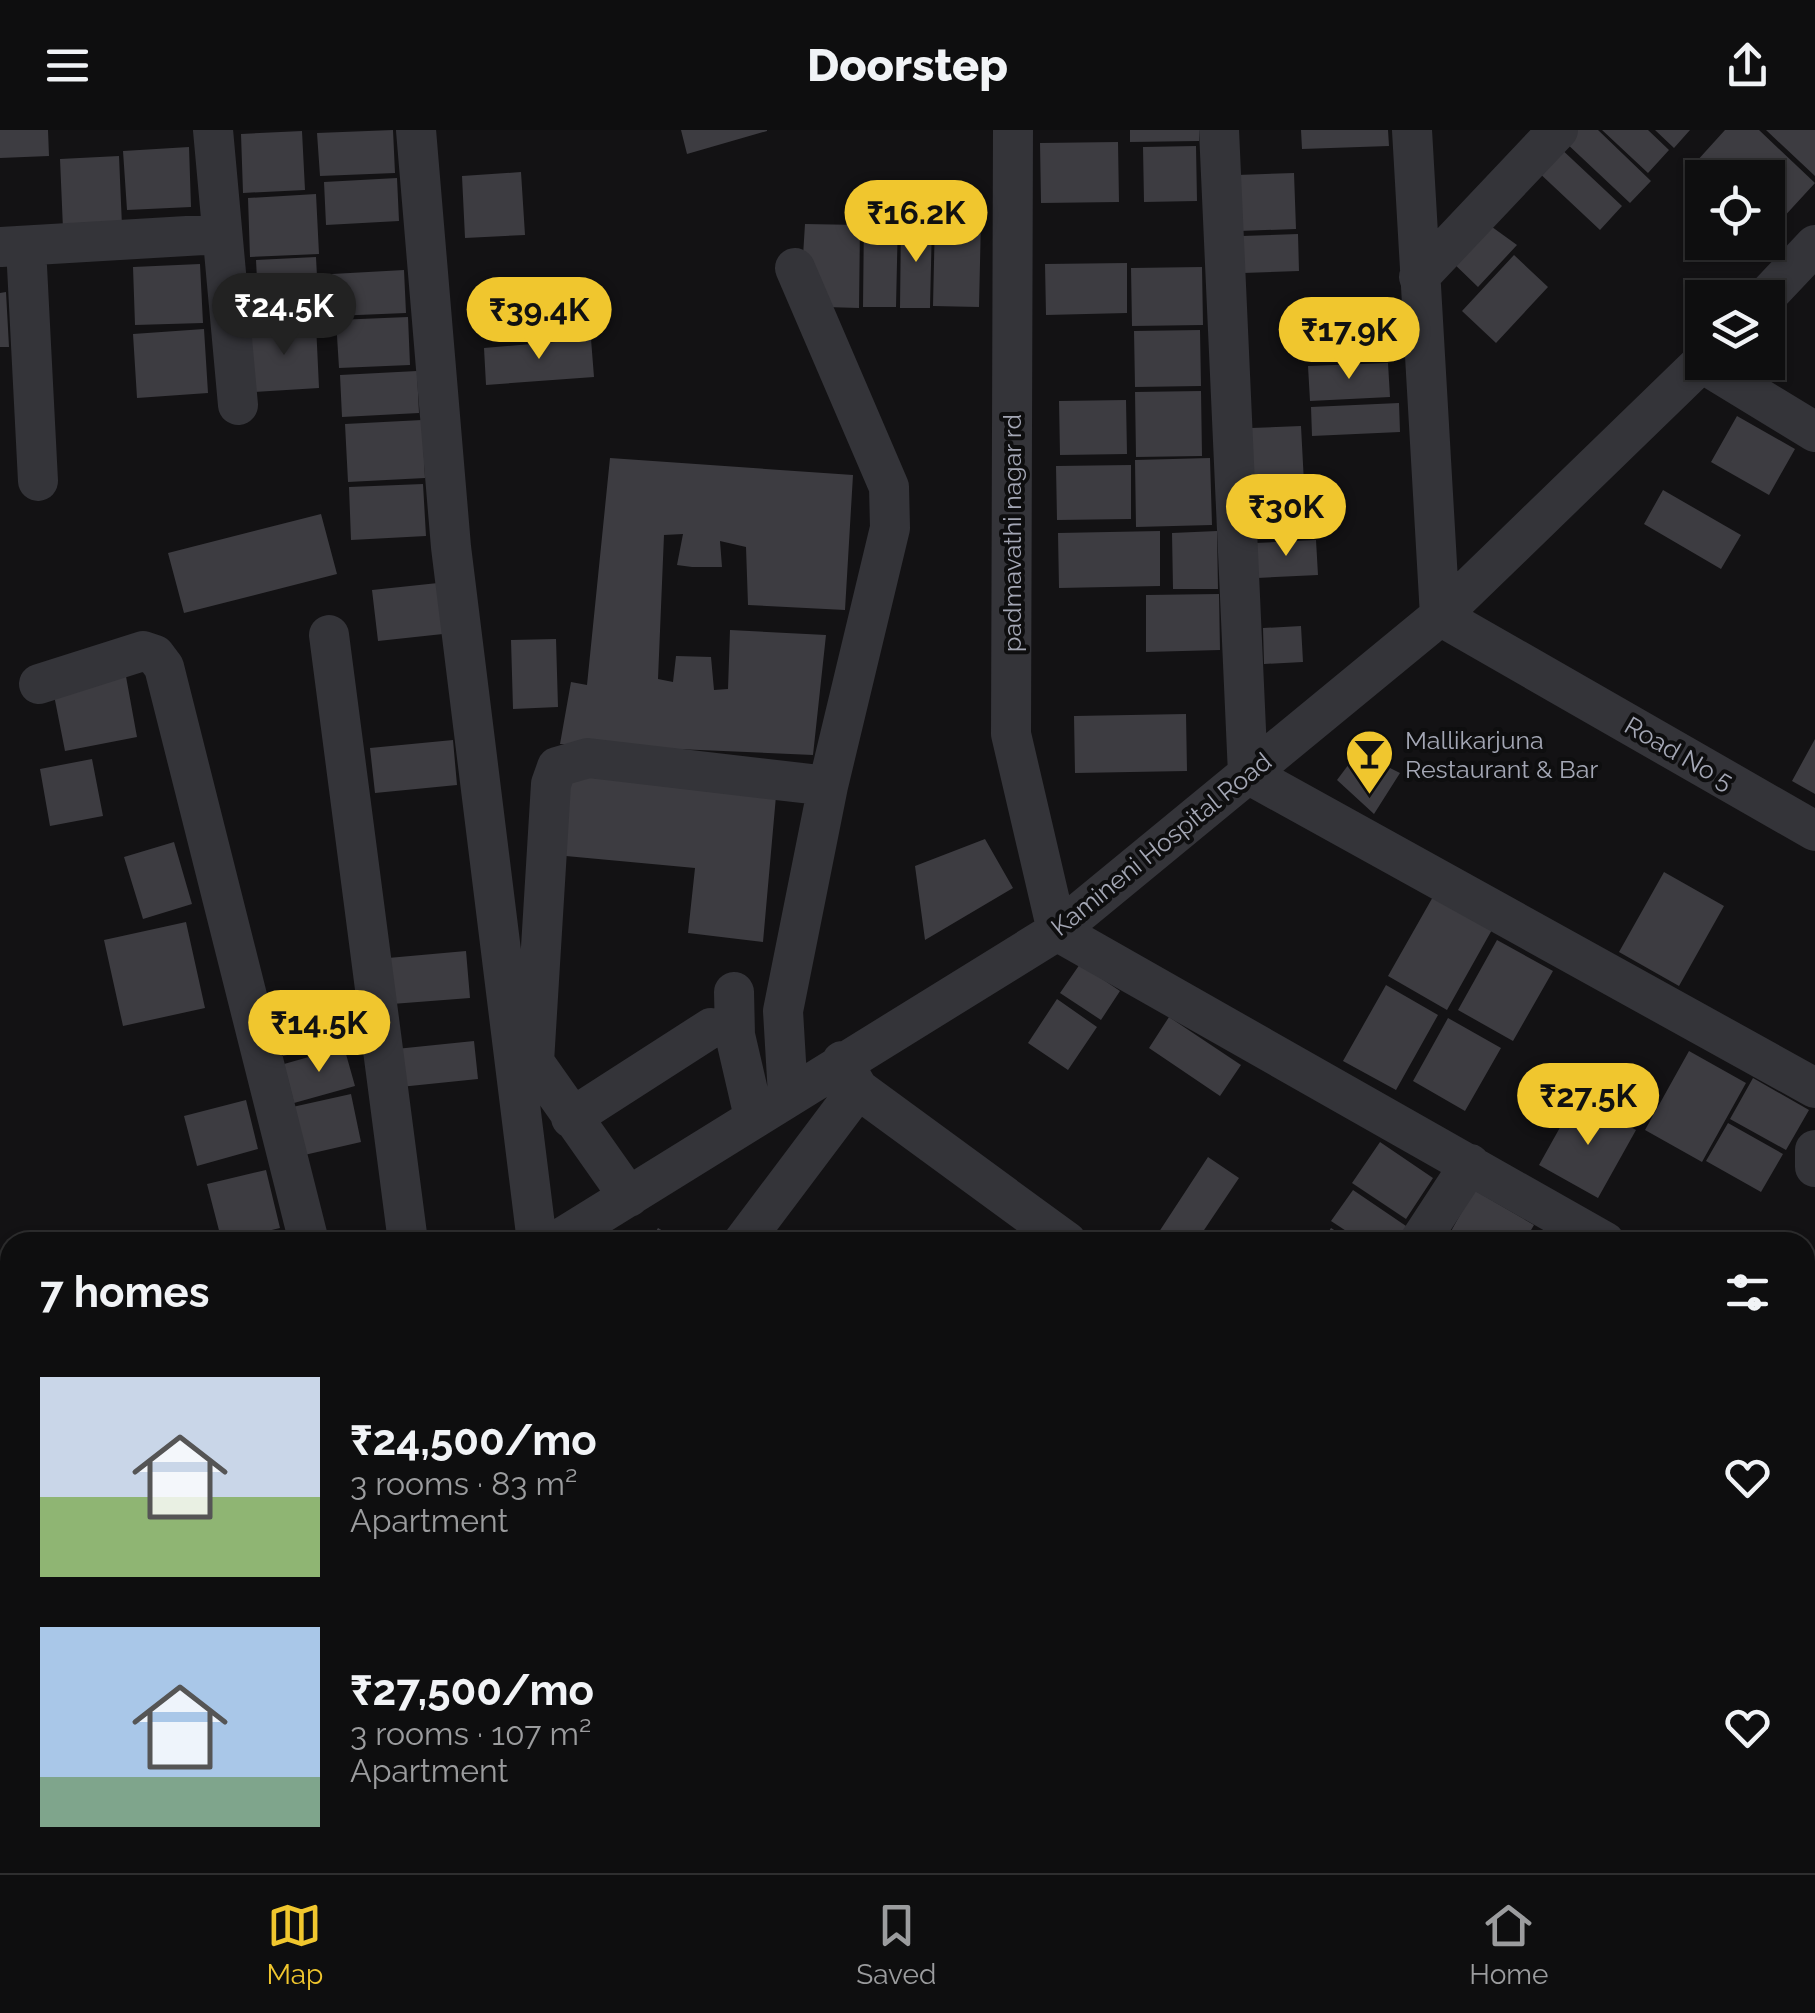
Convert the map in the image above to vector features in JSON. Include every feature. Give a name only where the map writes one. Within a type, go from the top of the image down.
[{"type":"street","points":[[214,130],[238,405]]},
{"type":"street","points":[[416,130],[451,547],[536,1232]]},
{"type":"street","name":"padmavathi nagar rd","points":[[1013,130],[1011,734],[1057,931]]},
{"type":"street","points":[[1219,130],[1248,774],[1815,1088]]},
{"type":"street","points":[[1412,130],[1440,616]]},
{"type":"street","points":[[1419,277],[1558,130]]},
{"type":"street","points":[[38,481],[13,247],[222,234]]},
{"type":"street","points":[[1782,280],[1815,245]]},
{"type":"street","points":[[788,1096],[783,1010],[828,786],[890,528],[889,487],[795,268]]},
{"type":"street","name":"Kamineni Hospital Road","points":[[572,1232],[788,1096],[850,1075],[1057,931],[1440,616],[1685,378]]},
{"type":"street","points":[[1731,380],[1815,432]]},
{"type":"street","name":"Road No 5","points":[[1440,616],[1815,831]]},
{"type":"street","points":[[329,636],[407,1232]]},
{"type":"street","points":[[39,684],[143,652],[156,655],[164,667],[306,1232]]},
{"type":"street","points":[[629,1198],[534,1062],[538,933],[551,784],[557,767],[571,759],[588,758],[828,786]]},
{"type":"street","points":[[1057,931],[1588,1232]]},
{"type":"street","points":[[734,992],[735,1035],[754,1117]]},
{"type":"street","points":[[571,1118],[712,1028]]},
{"type":"street","points":[[749,1232],[850,1075],[1054,1232]]},
{"type":"street","points":[[1815,1150],[1815,1167]]},
{"type":"street","points":[[1426,1232],[1470,1164]]},
{"type":"building","points":[[0,130],[48,130],[49,156],[0,158]]},
{"type":"building","points":[[393,130],[395,173],[320,176],[317,133]]},
{"type":"building","points":[[681,130],[767,130],[767,131],[687,154]]},
{"type":"building","points":[[1130,130],[1199,130],[1199,141],[1130,142]]},
{"type":"building","points":[[1301,130],[1388,130],[1389,146],[1302,149]]},
{"type":"building","points":[[1574,130],[1598,130],[1651,181],[1630,203],[1564,141]]},
{"type":"building","points":[[1602,130],[1648,130],[1669,150],[1648,173]]},
{"type":"building","points":[[1655,130],[1690,130],[1674,148]]},
{"type":"building","points":[[1725,130],[1759,130],[1815,183],[1785,216],[1785,160],[1698,160]]},
{"type":"building","points":[[1766,130],[1815,130],[1815,176]]},
{"type":"building","points":[[302,131],[305,190],[243,193],[241,134]]},
{"type":"building","points":[[1118,142],[1119,202],[1041,203],[1040,143]]},
{"type":"building","points":[[1557,145],[1622,206],[1600,230],[1535,169]]},
{"type":"building","points":[[1196,146],[1197,201],[1144,202],[1143,147]]},
{"type":"building","points":[[189,147],[191,207],[127,210],[123,151]]},
{"type":"building","points":[[119,156],[122,226],[63,229],[60,159]]},
{"type":"building","points":[[521,172],[525,235],[465,238],[462,176]]},
{"type":"building","points":[[1294,173],[1296,229],[1239,231],[1237,175]]},
{"type":"building","points":[[397,178],[399,221],[326,225],[324,182]]},
{"type":"building","points":[[316,194],[319,254],[250,257],[248,198]]},
{"type":"building","points":[[864,217],[898,218],[896,307],[863,307]]},
{"type":"building","points":[[935,218],[981,219],[979,307],[933,306]]},
{"type":"building","points":[[1481,219],[1517,245],[1478,287],[1447,257]]},
{"type":"building","points":[[901,222],[932,223],[930,308],[900,308]]},
{"type":"building","points":[[805,224],[860,225],[859,308],[826,307],[803,256]]},
{"type":"building","points":[[1298,234],[1299,271],[1243,273],[1242,236]]},
{"type":"building","points":[[1514,255],[1548,287],[1496,343],[1462,311]]},
{"type":"building","points":[[316,257],[319,316],[259,319],[256,260]]},
{"type":"building","points":[[1127,263],[1127,313],[1046,315],[1045,264]]},
{"type":"building","points":[[200,264],[203,323],[135,325],[133,267]]},
{"type":"building","points":[[1202,267],[1203,325],[1132,326],[1131,268]]},
{"type":"building","points":[[404,270],[406,313],[334,316],[332,274]]},
{"type":"building","points":[[6,292],[9,347],[0,347],[0,293]]},
{"type":"building","points":[[408,317],[410,365],[339,368],[336,320]]},
{"type":"building","points":[[316,324],[319,388],[252,392],[249,328]]},
{"type":"building","points":[[204,329],[208,393],[137,398],[133,334]]},
{"type":"building","points":[[1200,330],[1201,386],[1135,387],[1134,331]]},
{"type":"building","points":[[591,339],[594,377],[486,385],[484,348]]},
{"type":"building","points":[[1388,363],[1390,397],[1310,401],[1308,366]]},
{"type":"building","points":[[417,371],[419,413],[342,417],[340,375]]},
{"type":"building","points":[[1201,391],[1202,456],[1136,457],[1135,392]]},
{"type":"building","points":[[1126,400],[1127,454],[1060,455],[1059,401]]},
{"type":"building","points":[[1399,403],[1400,432],[1312,436],[1311,407]]},
{"type":"building","points":[[1737,416],[1795,449],[1769,495],[1711,462]]},
{"type":"building","points":[[422,420],[425,478],[348,482],[345,424]]},
{"type":"building","points":[[1301,426],[1304,483],[1253,485],[1251,428]]},
{"type":"building","points":[[610,458],[853,475],[845,610],[748,605],[746,547],[720,541],[722,567],[677,565],[683,534],[664,535],[658,679],[673,682],[676,656],[711,657],[714,690],[728,689],[730,630],[826,635],[813,755],[560,744],[571,682],[587,685]]},
{"type":"building","points":[[1210,458],[1212,525],[1136,527],[1135,460]]},
{"type":"building","points":[[1131,465],[1131,519],[1057,520],[1056,466]]},
{"type":"building","points":[[423,484],[426,536],[351,540],[349,487]]},
{"type":"building","points":[[1308,490],[1310,534],[1254,536],[1252,492]]},
{"type":"building","points":[[1663,490],[1741,535],[1721,569],[1644,524]]},
{"type":"building","points":[[321,514],[337,574],[184,613],[168,553]]},
{"type":"building","points":[[1160,531],[1160,586],[1059,588],[1058,533]]},
{"type":"building","points":[[1217,531],[1218,589],[1173,589],[1172,533]]},
{"type":"building","points":[[1316,540],[1318,575],[1257,578],[1255,543]]},
{"type":"building","points":[[438,583],[443,634],[378,641],[372,590]]},
{"type":"building","points":[[1219,594],[1220,650],[1146,652],[1146,595]]},
{"type":"building","points":[[1301,626],[1303,662],[1264,664],[1263,628]]},
{"type":"building","points":[[556,639],[558,707],[513,709],[511,640]]},
{"type":"building","points":[[125,671],[137,737],[65,751],[52,685]]},
{"type":"building","points":[[1186,714],[1187,771],[1075,773],[1074,716]]},
{"type":"building","points":[[1815,739],[1815,794],[1792,781]]},
{"type":"building","points":[[453,740],[457,785],[375,793],[370,748]]},
{"type":"building","name":"Mallikarjuna Restaurant & Bar","points":[[1358,752],[1400,773],[1374,814],[1337,780]]},
{"type":"building","points":[[92,759],[103,816],[50,826],[40,769]]},
{"type":"building","points":[[563,775],[776,796],[763,942],[688,933],[695,868],[555,855]]},
{"type":"building","points":[[985,839],[1013,888],[925,940],[915,866]]},
{"type":"building","points":[[174,842],[192,904],[143,919],[124,857]]},
{"type":"building","points":[[1664,872],[1724,906],[1679,986],[1619,952]]},
{"type":"building","points":[[1434,895],[1493,928],[1447,1010],[1388,976]]},
{"type":"building","points":[[186,922],[205,1008],[123,1026],[104,940]]},
{"type":"building","points":[[1497,940],[1553,971],[1513,1041],[1458,1010]]},
{"type":"building","points":[[466,951],[470,998],[392,1004],[388,958]]},
{"type":"building","points":[[1080,964],[1120,991],[1101,1020],[1060,993]]},
{"type":"building","points":[[1386,985],[1438,1015],[1396,1090],[1343,1061]]},
{"type":"building","points":[[337,994],[347,1041],[283,1056],[273,1010]]},
{"type":"building","points":[[1057,999],[1097,1027],[1068,1070],[1028,1043]]},
{"type":"building","points":[[1169,1017],[1241,1065],[1220,1096],[1149,1048]]},
{"type":"building","points":[[1448,1018],[1501,1048],[1465,1111],[1413,1081]]},
{"type":"building","points":[[474,1041],[478,1079],[400,1087],[396,1049]]},
{"type":"building","points":[[344,1047],[355,1086],[294,1103],[284,1064]]},
{"type":"building","points":[[1689,1051],[1746,1083],[1702,1162],[1645,1130]]},
{"type":"building","points":[[1753,1078],[1809,1110],[1786,1150],[1730,1119]]},
{"type":"building","points":[[351,1094],[361,1142],[300,1156],[288,1108]]},
{"type":"building","points":[[1577,1097],[1636,1130],[1598,1198],[1539,1165]]},
{"type":"building","points":[[246,1100],[258,1149],[197,1166],[184,1116]]},
{"type":"building","points":[[1728,1123],[1783,1154],[1761,1192],[1706,1161]]},
{"type":"building","points":[[1380,1142],[1433,1178],[1406,1219],[1352,1183]]},
{"type":"building","points":[[1208,1157],[1239,1178],[1203,1232],[1159,1232]]},
{"type":"building","points":[[266,1170],[280,1228],[219,1232],[207,1184]]},
{"type":"building","points":[[1353,1190],[1409,1228],[1406,1232],[1348,1232],[1331,1221]]},
{"type":"building","points":[[1474,1190],[1534,1225],[1530,1232],[1451,1232]]},
{"type":"place","name":"Mallikarjuna Restaurant & Bar","points":[[1370,796]]}]
